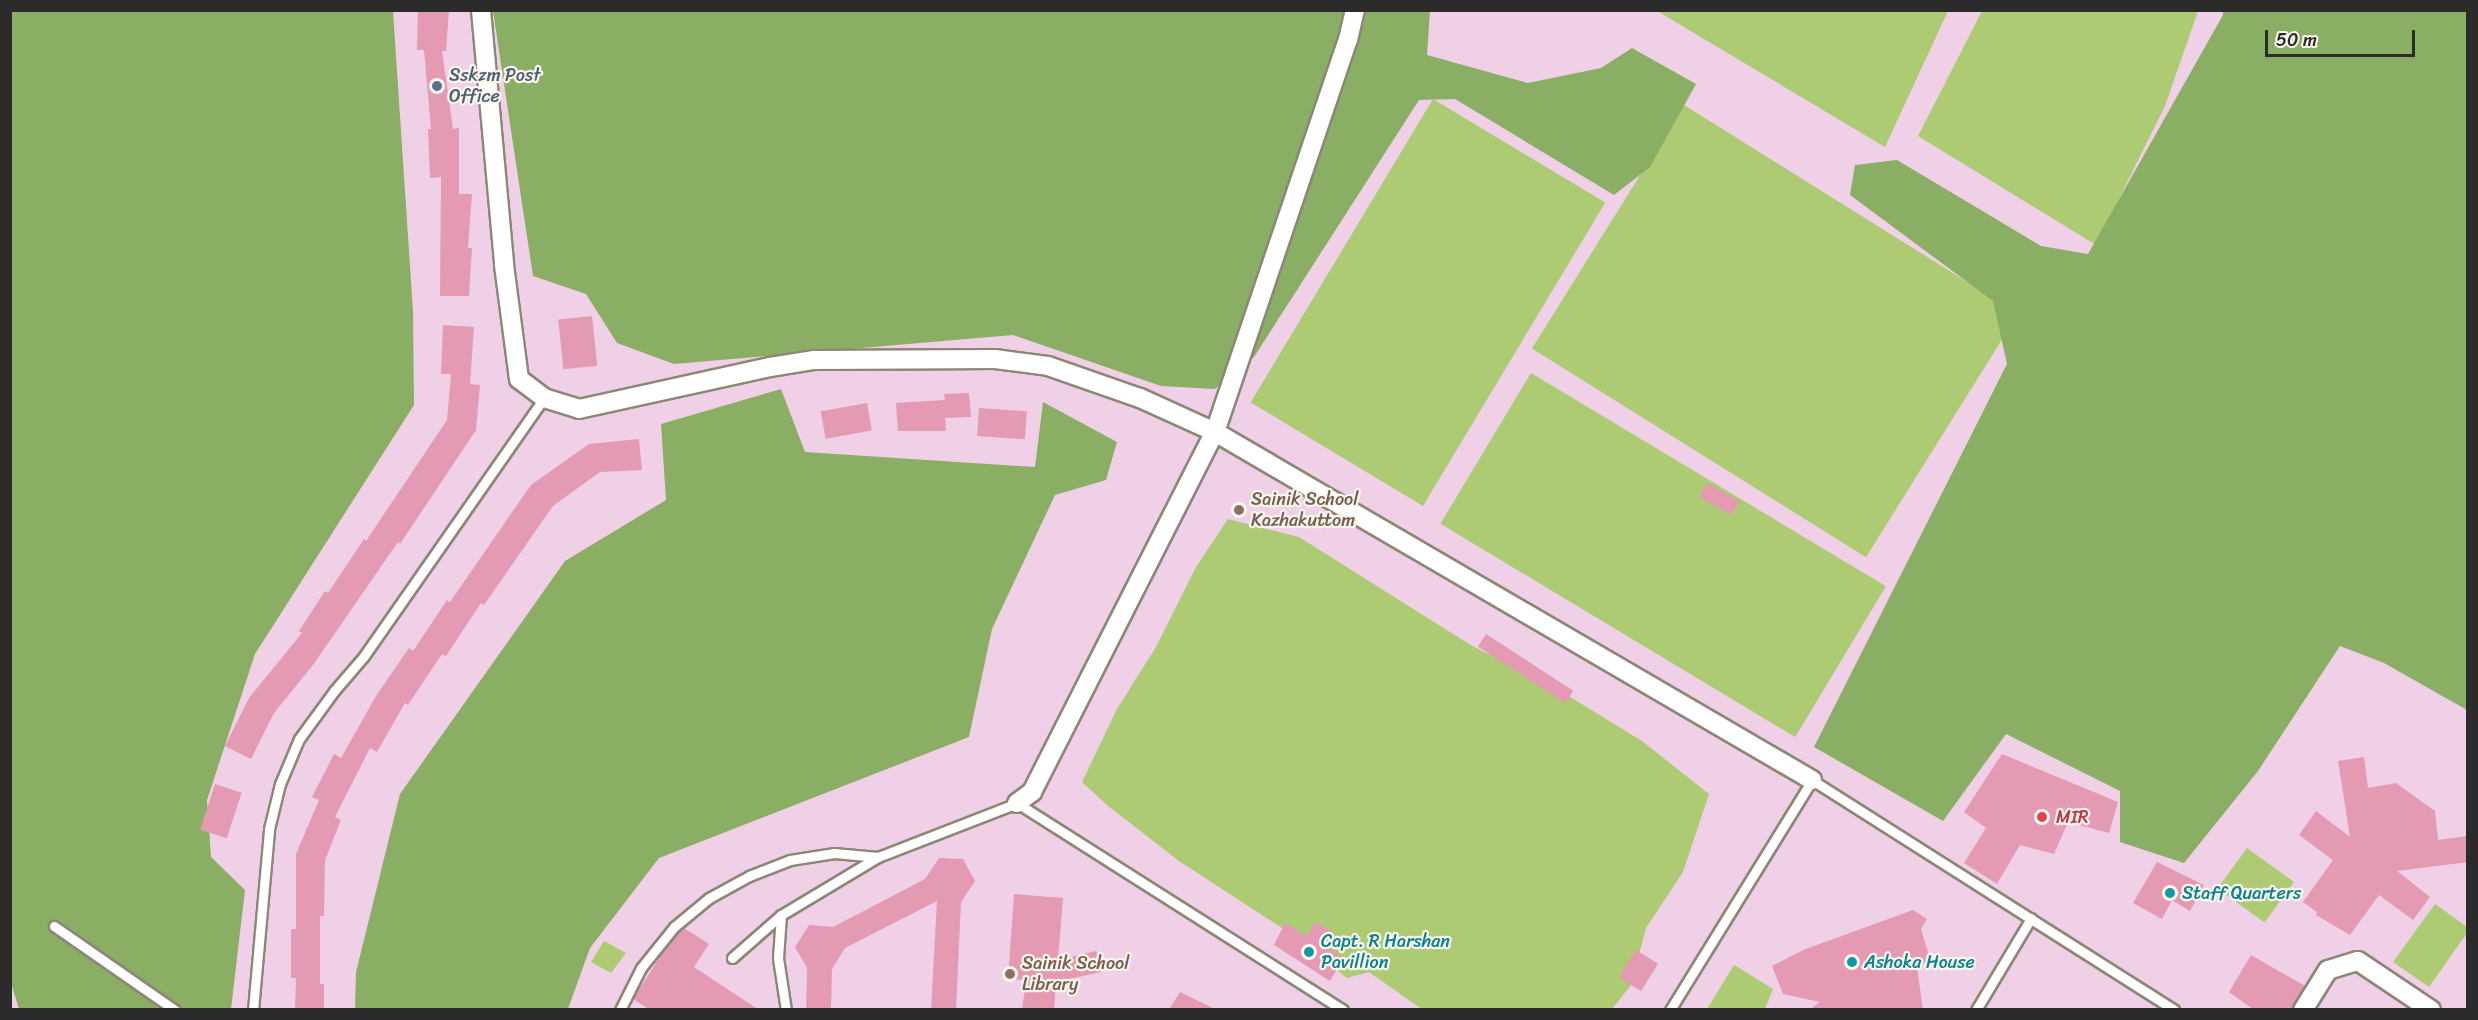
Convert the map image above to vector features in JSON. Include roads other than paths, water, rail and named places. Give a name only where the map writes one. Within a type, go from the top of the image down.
[{"type":"street","points":[[481,10],[504,265],[519,379],[544,398],[579,409],[770,367],[814,360],[995,358],[1048,366],[1140,398],[1215,432],[1812,780]]},
{"type":"street","points":[[1017,803],[1032,792],[1215,432],[1348,40],[1355,10]]},
{"type":"street","points":[[2303,1010],[2328,970],[2358,961],[2431,1010]]},
{"type":"lane","points":[[253,1010],[269,829],[280,784],[299,739],[333,691],[364,656],[544,398]]},
{"type":"lane","points":[[1670,1010],[1812,780],[2174,1010]]},
{"type":"lane","points":[[732,958],[781,915],[878,857],[1017,803],[1342,1010]]},
{"type":"lane","points":[[620,1010],[641,968],[674,927],[709,898],[749,876],[790,860],[834,853],[878,857]]},
{"type":"lane","points":[[781,915],[778,957],[786,1010]]},
{"type":"lane","points":[[1976,1010],[2031,918]]},
{"type":"lane","points":[[54,926],[175,1010]]},
{"type":"place","name":"Sskzm Post Office","points":[[437,86]]},
{"type":"place","name":"Sainik School Kazhakuttom","points":[[1239,510]]},
{"type":"place","name":"MIR","points":[[2042,817]]},
{"type":"place","name":"Staff Quarters","points":[[2170,893]]},
{"type":"place","name":"Capt. R Harshan Pavillion","points":[[1309,952]]},
{"type":"place","name":"Ashoka House","points":[[1852,962]]},
{"type":"place","name":"Sainik School Library","points":[[1010,974]]}]
